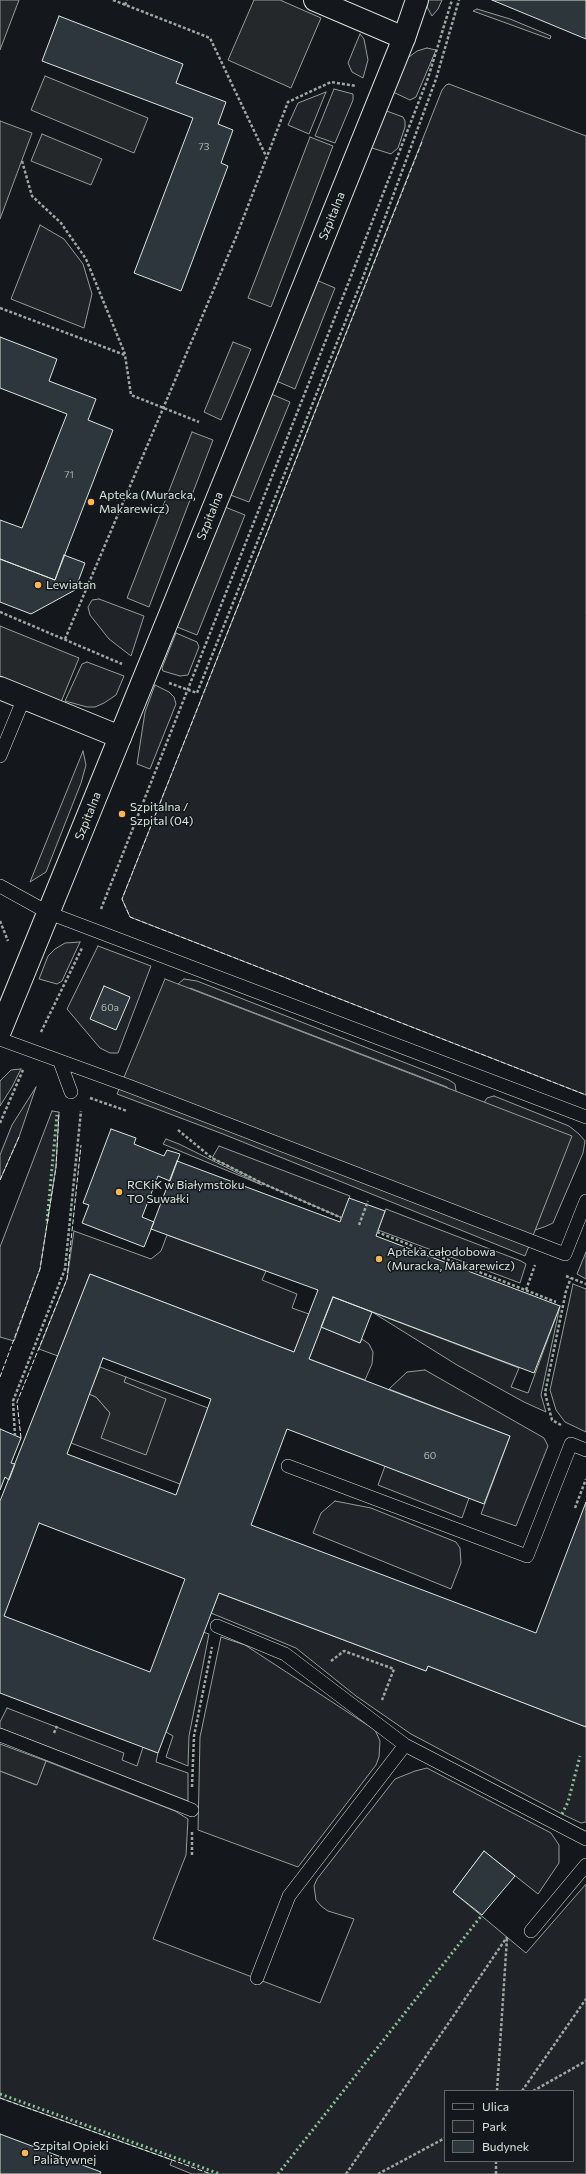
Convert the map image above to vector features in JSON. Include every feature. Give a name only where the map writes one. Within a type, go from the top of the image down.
[{"type":"street","points":[[315,0],[404,38]]},
{"type":"street","name":"Szpitalna","points":[[0,1031],[50,913],[404,38],[417,0]]},
{"type":"street","points":[[0,688],[120,737]]},
{"type":"lane","points":[[0,756],[24,698]]},
{"type":"lane","points":[[0,886],[50,913],[586,1117]]},
{"type":"lane","points":[[0,1039],[136,1089],[566,1254],[586,1201]]},
{"type":"lane","points":[[60,1062],[71,1092]]},
{"type":"lane","points":[[288,1466],[528,1556],[571,1444],[586,1450]]},
{"type":"lane","points":[[217,1626],[285,1654],[405,1745],[586,1839]]},
{"type":"lane","points":[[0,1735],[192,1810]]},
{"type":"lane","points":[[257,1978],[289,1896],[405,1745]]},
{"type":"lane","points":[[531,1931],[586,1865]]},
{"type":"path","points":[[113,0],[210,38],[267,157]]},
{"type":"path","points":[[125,5],[127,0]]},
{"type":"path","points":[[0,1123],[33,1050],[99,914],[428,78],[452,0]]},
{"type":"path","points":[[452,21],[460,0]]},
{"type":"path","points":[[65,639],[236,237],[288,102],[331,82],[356,86]]},
{"type":"path","points":[[22,161],[32,196],[62,223],[86,259],[125,355],[131,395],[162,409],[199,422]]},
{"type":"path","points":[[0,308],[125,355]]},
{"type":"path","points":[[15,1436],[13,1401],[65,1269],[79,1120],[82,1108]]},
{"type":"path","points":[[175,1127],[212,1158],[266,1185],[342,1218]]},
{"type":"path","points":[[359,1225],[368,1201]]},
{"type":"path","points":[[377,1232],[556,1302]]},
{"type":"path","points":[[526,1290],[535,1264]]},
{"type":"path","points":[[563,1426],[552,1420],[545,1393],[566,1291],[571,1278]]},
{"type":"path","points":[[575,1508],[586,1479]]},
{"type":"path","points":[[192,1857],[194,1736],[217,1626]]},
{"type":"path","points":[[314,1676],[344,1651],[394,1669],[391,1679]]},
{"type":"path","points":[[346,2174],[507,1937],[531,1931]]},
{"type":"path","points":[[497,2090],[507,1937]]},
{"type":"path","points":[[523,2090],[586,1999]]},
{"type":"path","points":[[535,2090],[586,2061]]},
{"type":"path","points":[[378,2174],[444,2139]]},
{"type":"path","points":[[496,2162],[496,2174]]},
{"type":"green space","points":[[428,0],[442,0],[438,9],[432,16],[427,7]]},
{"type":"green space","points":[[477,9],[510,19],[551,36],[550,39],[473,11]]},
{"type":"green space","points":[[360,34],[364,39],[368,60],[363,78],[352,72],[348,63]]},
{"type":"green space","points":[[427,48],[436,50],[416,97],[410,100],[393,92],[405,60],[417,51]]},
{"type":"green space","points":[[449,84],[586,136],[586,1095],[130,917],[122,899],[442,90]]},
{"type":"green space","points":[[334,89],[353,94],[353,100],[335,143],[315,136]]},
{"type":"green space","points":[[326,92],[309,134],[288,125],[298,103]]},
{"type":"green space","points":[[384,110],[403,117],[405,121],[405,127],[398,148],[391,154],[369,147]]},
{"type":"green space","points":[[40,225],[64,239],[83,264],[92,294],[84,328],[11,299]]},
{"type":"green space","points":[[99,599],[144,616],[131,656],[109,639],[90,615],[88,607],[92,600]]},
{"type":"green space","points":[[176,633],[197,642],[199,647],[188,675],[180,676],[163,671],[162,668]]},
{"type":"green space","points":[[87,662],[124,676],[116,695],[95,707],[87,707],[65,701],[82,664]]},
{"type":"green space","points":[[155,685],[169,692],[174,697],[176,704],[150,769],[137,764],[145,712]]},
{"type":"green space","points":[[83,751],[86,765],[81,783],[46,872],[30,882]]},
{"type":"green space","points":[[80,942],[62,981],[57,984],[39,979],[48,956],[55,949],[65,943]]},
{"type":"green space","points":[[98,946],[151,966],[118,1053],[110,1053],[100,1048],[67,1009]]},
{"type":"green space","points":[[184,979],[197,981],[449,1080],[455,1084],[456,1091],[451,1107],[450,1091],[447,1087],[190,988],[182,1004],[171,1001],[178,984]]},
{"type":"green space","points":[[21,1069],[0,1106],[0,1081],[11,1070]]},
{"type":"green space","points":[[36,1087],[19,1137],[0,1180],[0,1155],[12,1125]]},
{"type":"green space","points":[[494,1096],[569,1126],[585,1141],[583,1153],[553,1223],[544,1227],[535,1230],[571,1136],[477,1119],[487,1098]]},
{"type":"green space","points":[[52,1111],[59,1112],[56,1167],[40,1269],[14,1341],[0,1337],[0,1247]]},
{"type":"green space","points":[[166,1139],[179,1144],[262,1185],[163,1144]]},
{"type":"green space","points":[[219,1146],[350,1196],[342,1218],[266,1185],[212,1158]]},
{"type":"green space","points":[[386,1209],[521,1261],[526,1264],[520,1283],[378,1230]]},
{"type":"green space","points":[[74,1231],[151,1259],[161,1251],[167,1235],[266,1271],[262,1280],[297,1294],[292,1308],[309,1314],[294,1352],[90,1274],[58,1356],[39,1349],[67,1279]]},
{"type":"green space","points":[[586,1252],[586,1279],[577,1274]]},
{"type":"green space","points":[[573,1284],[586,1289],[586,1432],[565,1422],[556,1410],[550,1390]]},
{"type":"green space","points":[[560,1306],[541,1395],[546,1412],[524,1402],[457,1365],[372,1312],[519,1368],[511,1387],[528,1393]]},
{"type":"green space","points":[[321,1327],[360,1343],[362,1339],[369,1344],[373,1352],[372,1364],[365,1380],[309,1359]]},
{"type":"green space","points":[[425,1370],[544,1438],[548,1446],[516,1526],[481,1514],[510,1436],[389,1389],[407,1372]]},
{"type":"green space","points":[[126,1377],[208,1408],[180,1484],[71,1443],[89,1394],[96,1397],[110,1413]]},
{"type":"green space","points":[[385,1466],[469,1498],[462,1518],[378,1485]]},
{"type":"green space","points":[[335,1501],[371,1508],[456,1542],[460,1548],[461,1563],[451,1589],[313,1533],[321,1513]]},
{"type":"green space","points":[[219,1593],[426,1671],[428,1666],[586,1727],[586,1822],[581,1823],[562,1814],[411,1734],[356,1696],[296,1648],[211,1613]]},
{"type":"green space","points":[[203,1632],[209,1634],[189,1736],[188,1766],[166,1757],[173,1736],[166,1732]]},
{"type":"green space","points":[[221,1637],[245,1645],[375,1730],[380,1741],[379,1757],[376,1765],[298,1867],[198,1830],[200,1737]]},
{"type":"green space","points":[[7,1708],[124,1753],[122,1760],[137,1766],[143,1747],[158,1753],[156,1762],[188,1773],[188,1801],[0,1728],[0,1722]]},
{"type":"green space","points":[[46,1761],[175,1811],[188,1819],[186,1855],[153,1939],[320,2003],[354,1919],[328,1911],[321,1906],[316,1900],[314,1886],[317,1879],[395,1779],[427,1768],[551,1833],[559,1845],[559,1863],[538,1894],[484,1851],[453,1892],[526,1953],[586,1884],[586,2174],[192,2174],[170,2165],[172,2160],[0,2098],[0,1771],[36,1785]]},
{"type":"shaded area","points":[[0,0],[19,0],[0,50]]},
{"type":"shaded area","points":[[254,0],[280,0],[321,18],[291,88],[228,60]]},
{"type":"shaded area","points":[[45,76],[148,118],[134,153],[31,110]]},
{"type":"shaded area","points":[[0,121],[32,133],[0,219]]},
{"type":"shaded area","points":[[42,134],[102,159],[91,185],[31,161]]},
{"type":"shaded area","points":[[310,137],[333,146],[271,307],[248,298]]},
{"type":"shaded area","points":[[307,276],[335,288],[295,389],[267,377]]},
{"type":"shaded area","points":[[233,342],[251,349],[221,420],[204,412]]},
{"type":"shaded area","points":[[262,390],[290,402],[249,502],[220,491]]},
{"type":"shaded area","points":[[192,432],[213,440],[149,607],[127,598]]},
{"type":"shaded area","points":[[215,503],[245,515],[197,635],[167,623]]},
{"type":"shaded area","points":[[0,626],[79,658],[61,702],[0,676]]},
{"type":"shaded area","points":[[165,979],[572,1136],[525,1256],[223,1134],[117,1094]]},
{"type":"shaded area","points":[[100,1367],[126,1377],[124,1382],[166,1399],[146,1455],[101,1438],[110,1413],[96,1397],[89,1394]]},
{"type":"shaded area","points":[[0,1744],[46,1761],[37,1785],[0,1771]]},
{"type":"building","points":[[492,0],[586,0],[586,39]]},
{"type":"building","points":[[59,16],[183,64],[176,83],[226,102],[218,124],[233,130],[221,163],[228,166],[181,291],[134,273],[193,118],[42,61]]},
{"type":"building","points":[[0,337],[57,359],[49,381],[96,399],[88,420],[113,430],[55,580],[0,559],[0,520],[22,528],[67,414],[0,388]]},
{"type":"building","name":"Lewiatan","points":[[64,555],[85,563],[75,590],[31,614],[0,602],[0,559],[55,580]]},
{"type":"building","points":[[104,986],[130,997],[116,1030],[90,1019]]},
{"type":"building","name":"RCKiK w Białymstoku TO Suwałki","points":[[111,1129],[136,1138],[134,1144],[164,1156],[167,1150],[180,1154],[170,1181],[158,1176],[142,1217],[154,1222],[144,1247],[82,1223],[89,1205],[83,1203]]},
{"type":"building","points":[[177,1161],[340,1222],[349,1198],[385,1211],[376,1236],[560,1306],[534,1373],[333,1297],[309,1359],[510,1436],[484,1504],[287,1429],[251,1525],[536,1633],[586,1502],[586,1727],[428,1666],[426,1671],[219,1593],[158,1753],[0,1693],[0,1501],[90,1274],[294,1352],[318,1290],[151,1229]],"holes":[[[103,1358],[211,1399],[176,1495],[67,1454]],[[39,1523],[185,1579],[150,1672],[4,1616]]]},
{"type":"building","points":[[333,1297],[372,1312],[360,1343],[321,1327]]},
{"type":"building","points":[[0,1429],[21,1438],[11,1463],[15,1464],[9,1480],[5,1477],[0,1490]]},
{"type":"building","points":[[484,1851],[515,1876],[482,1915],[453,1892]]},
{"type":"building","name":"Szpital Opieki Paliatywnej","points":[[0,2134],[101,2172],[100,2174],[0,2174]]},
{"type":"hedge","points":[[47,1221],[57,1115]]},
{"type":"hedge","points":[[562,1814],[568,1802],[580,1756]]},
{"type":"hedge","points":[[278,2174],[482,1915]]},
{"type":"hedge","points":[[0,2094],[220,2174]]},
{"type":"fence","points":[[422,142],[122,899],[130,917],[586,1095]]},
{"type":"fence","points":[[0,1377],[40,1269],[56,1167],[59,1112]]},
{"type":"fence","points":[[0,1180],[19,1137]]},
{"type":"fence","points":[[21,1438],[17,1402],[67,1279],[81,1145]]},
{"type":"fence","points":[[0,2098],[211,2174]]},
{"type":"place","name":"Apteka (Muracka, Makarewicz)","points":[[91,502]]},
{"type":"place","name":"Lewiatan","points":[[38,585]]},
{"type":"place","name":"Szpitalna / Szpital (04)","points":[[122,814]]},
{"type":"place","name":"RCKiK w Białymstoku TO Suwałki","points":[[119,1192]]},
{"type":"place","name":"Apteka całodobowa (Muracka, Makarewicz)","points":[[379,1259]]},
{"type":"place","name":"Szpital Opieki Paliatywnej","points":[[25,2153]]}]
